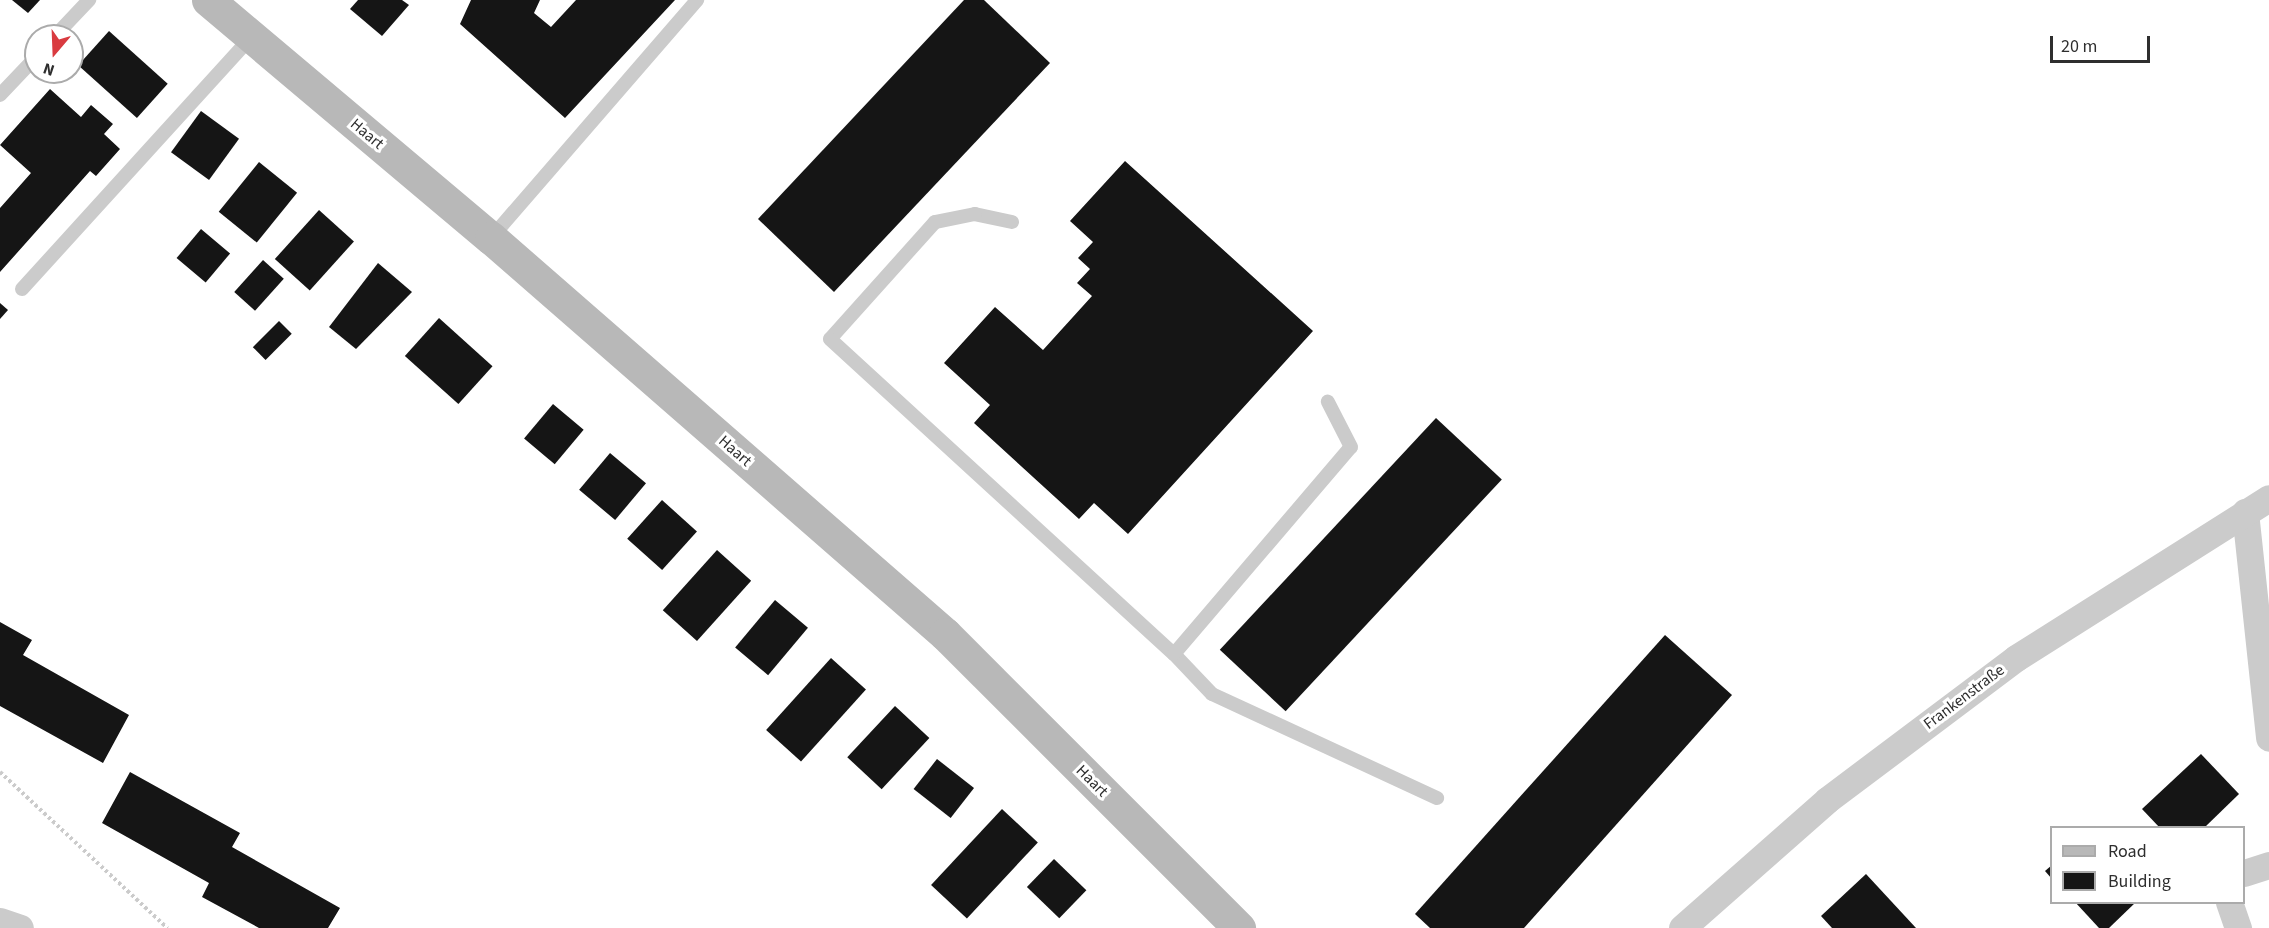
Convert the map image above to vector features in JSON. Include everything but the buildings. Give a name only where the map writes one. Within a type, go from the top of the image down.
[{"type":"main road","name":"Haart","points":[[208,0],[491,238],[945,634],[1239,928]]},
{"type":"street","name":"Frankenstraße","points":[[1682,928],[1827,800],[2016,658],[2269,498]]},
{"type":"street","points":[[2245,512],[2269,738]]},
{"type":"street","points":[[2245,873],[2269,865]]},
{"type":"street","points":[[2229,904],[2238,928]]},
{"type":"street","points":[[0,921],[20,928]]},
{"type":"lane","points":[[66,24],[89,0]]},
{"type":"lane","points":[[491,238],[697,0]]},
{"type":"lane","points":[[21,289],[252,36]]},
{"type":"lane","points":[[0,95],[24,70]]},
{"type":"lane","points":[[1012,222],[975,214],[935,222],[830,339],[1174,654],[1212,694],[1437,798]]},
{"type":"lane","points":[[1174,654],[1352,447],[1328,402]]},
{"type":"path","points":[[0,772],[167,928]]}]
